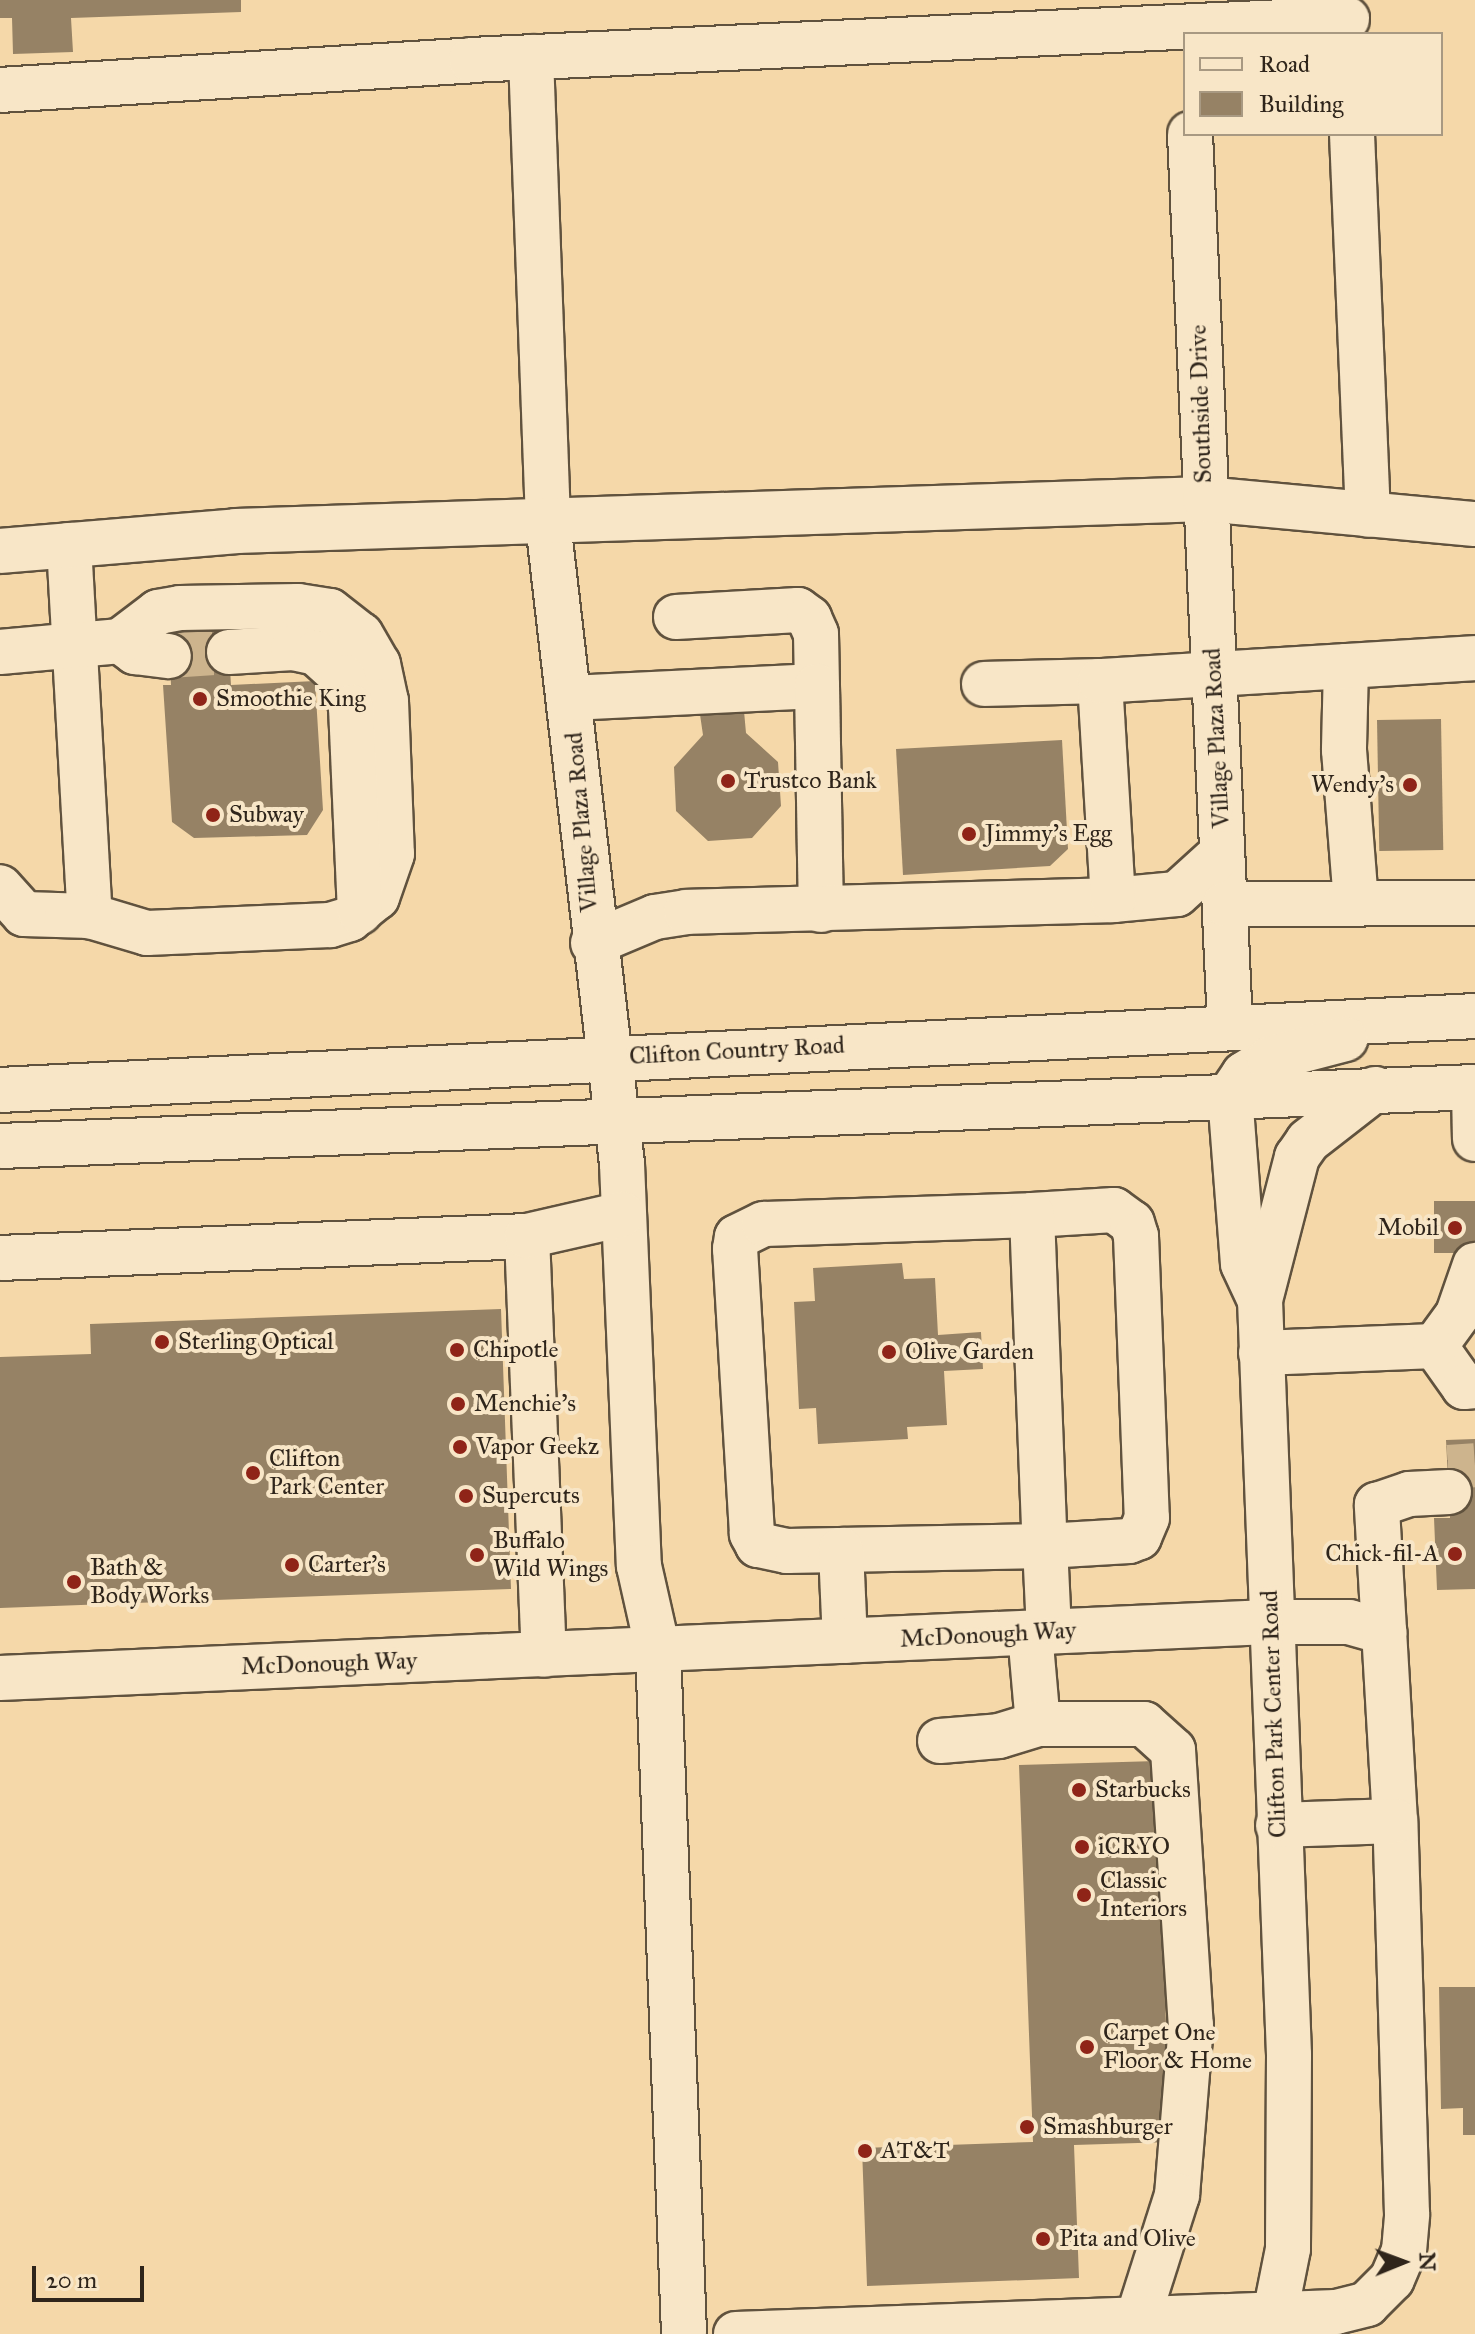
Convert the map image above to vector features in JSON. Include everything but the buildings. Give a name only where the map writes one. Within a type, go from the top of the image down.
[{"type":"street","points":[[0,90],[1185,20],[1347,18]]},
{"type":"street","name":"Village Plaza Road","points":[[531,57],[548,523],[615,1120]]},
{"type":"street","name":"Southside Drive","points":[[1190,136],[1205,499],[1475,524]]},
{"type":"street","points":[[1352,136],[1368,515]]},
{"type":"street","points":[[0,551],[236,531],[1205,499]]},
{"type":"street","name":"Village Plaza Road","points":[[1205,499],[1230,1026]]},
{"type":"street","points":[[69,545],[90,916]]},
{"type":"street","points":[[0,652],[75,642],[120,641],[158,612],[298,606],[330,611],[361,635],[378,664],[386,701],[392,854],[377,897],[360,912],[330,925],[147,933],[90,916],[24,914],[0,887]]},
{"type":"street","points":[[676,617],[798,610],[809,618],[816,634],[821,910]]},
{"type":"street","points":[[120,641],[135,652],[169,656]]},
{"type":"street","points":[[229,652],[293,648],[316,653],[343,677],[351,707],[360,912]]},
{"type":"street","points":[[984,684],[1214,676],[1475,658]]},
{"type":"street","points":[[1346,666],[1344,750],[1356,904]]},
{"type":"street","points":[[1100,681],[1113,900]]},
{"type":"street","points":[[570,698],[625,695],[663,712],[700,716],[817,700]]},
{"type":"street","points":[[593,943],[655,917],[686,912],[1113,900],[1177,894],[1222,853]]},
{"type":"street","points":[[1225,904],[1475,903]]},
{"type":"street","name":"Clifton Country Road","points":[[0,1090],[1475,1016]]},
{"type":"street","points":[[1230,1095],[1244,1074],[1269,1059],[1399,1020]]},
{"type":"street","points":[[0,1146],[1375,1089],[1474,1088],[1475,1139]]},
{"type":"street","points":[[1260,1300],[1297,1157],[1308,1141],[1375,1089]]},
{"type":"street","name":"Clifton Park Center Road","points":[[1230,1095],[1243,1264],[1260,1300],[1269,1622],[1289,2055],[1288,2249],[1275,2323]]},
{"type":"street","points":[[615,1120],[623,1214],[639,1566],[658,1650],[684,2334]]},
{"type":"street","points":[[1121,1212],[1136,1236],[1144,1527],[1129,1541],[1045,1546],[768,1549],[752,1534],[737,1237],[764,1224],[1121,1212]]},
{"type":"street","points":[[0,1258],[527,1236],[623,1214]]},
{"type":"street","points":[[1032,1215],[1045,1546],[1038,1724]]},
{"type":"street","points":[[527,1236],[544,1655]]},
{"type":"street","points":[[1435,1346],[1458,1314],[1474,1271]]},
{"type":"street","points":[[1261,1353],[1435,1346]]},
{"type":"street","points":[[1435,1346],[1464,1387],[1475,1386]]},
{"type":"street","points":[[736,2334],[1138,2318],[1275,2323],[1367,2304],[1392,2279],[1404,2251],[1395,1821],[1377,1505],[1448,1480]]},
{"type":"street","points":[[841,1550],[845,1641]]},
{"type":"street","name":"McDonough Way","points":[[0,1678],[1269,1622],[1349,1622],[1385,1632]]},
{"type":"street","points":[[940,1741],[999,1736],[1038,1724],[1144,1724],[1173,1750],[1191,2025],[1177,2195],[1138,2318]]},
{"type":"street","points":[[1278,1825],[1395,1821]]},
{"type":"tunnel","points":[[169,656],[229,652]]},
{"type":"tunnel","points":[[1448,1467],[1475,1465]]},
{"type":"place","name":"Smoothie King","points":[[200,699]]},
{"type":"place","name":"Trustco Bank","points":[[728,781]]},
{"type":"place","name":"Wendy's","points":[[1410,785]]},
{"type":"place","name":"Subway","points":[[213,815]]},
{"type":"place","name":"Jimmy's Egg","points":[[969,834]]},
{"type":"place","name":"Mobil","points":[[1455,1228]]},
{"type":"place","name":"Sterling Optical","points":[[162,1342]]},
{"type":"place","name":"Chipotle","points":[[457,1350]]},
{"type":"place","name":"Olive Garden","points":[[889,1352]]},
{"type":"place","name":"Menchie's","points":[[458,1404]]},
{"type":"place","name":"Vapor Geekz","points":[[460,1447]]},
{"type":"place","name":"Clifton Park Center","points":[[253,1473]]},
{"type":"place","name":"Supercuts","points":[[466,1496]]},
{"type":"place","name":"Chick-fil-A","points":[[1455,1554]]},
{"type":"place","name":"Buffalo Wild Wings","points":[[477,1555]]},
{"type":"place","name":"Carter's","points":[[292,1565]]},
{"type":"place","name":"Bath & Body Works","points":[[74,1582]]},
{"type":"place","name":"Starbucks","points":[[1079,1790]]},
{"type":"place","name":"iCRYO","points":[[1082,1847]]},
{"type":"place","name":"Classic Interiors","points":[[1084,1895]]},
{"type":"place","name":"Carpet One Floor & Home","points":[[1087,2047]]},
{"type":"place","name":"Smashburger","points":[[1027,2127]]},
{"type":"place","name":"AT&T","points":[[865,2151]]},
{"type":"place","name":"Pita and Olive","points":[[1043,2239]]}]
